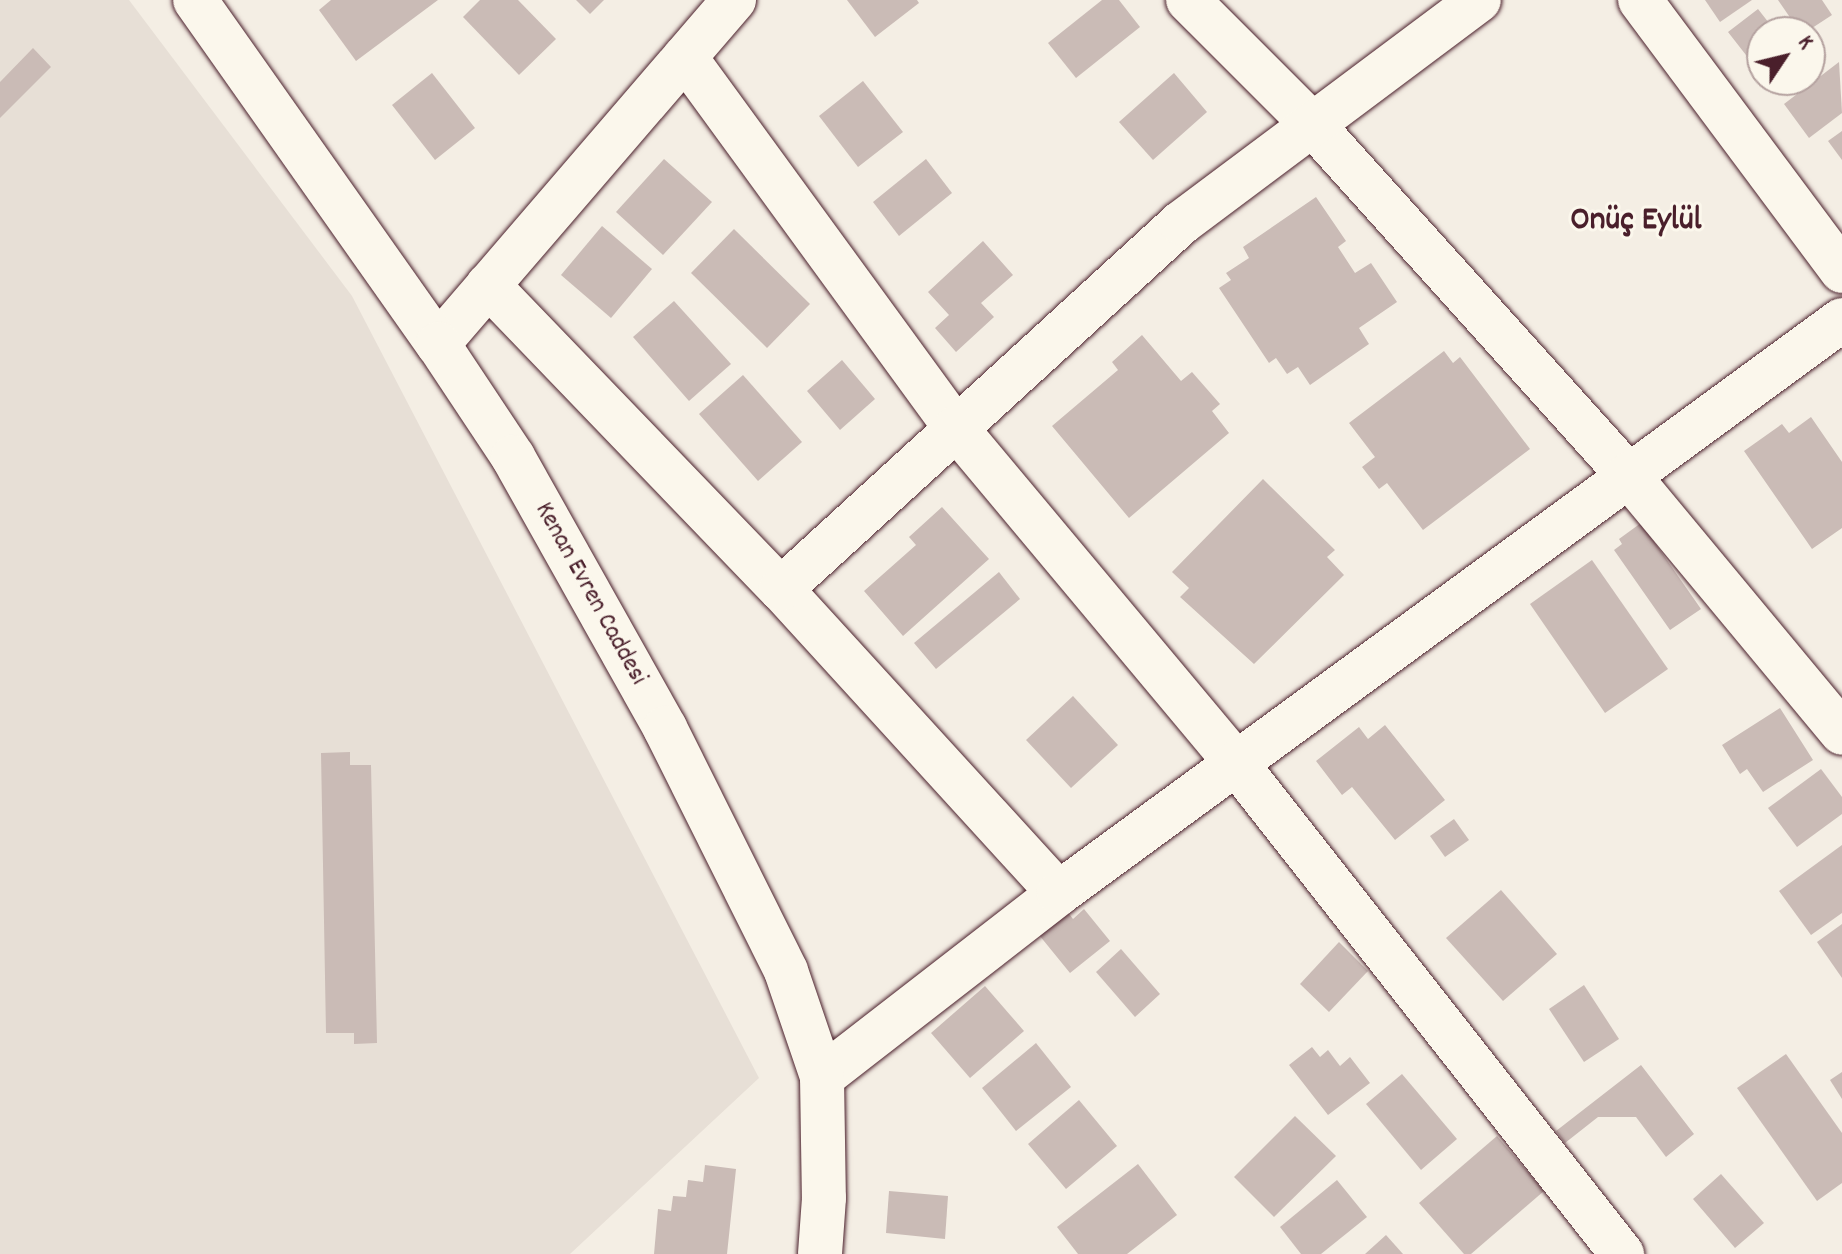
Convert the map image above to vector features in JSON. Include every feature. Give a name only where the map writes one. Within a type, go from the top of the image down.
[{"type":"street","name":"Kenan Evren Caddesi","points":[[195,0],[438,344],[513,457],[665,728],[786,971],[822,1077],[824,1198],[820,1254]]},
{"type":"street","points":[[438,344],[734,0]]},
{"type":"street","points":[[1188,0],[1312,124],[1628,475],[1842,733]]},
{"type":"street","points":[[781,589],[1181,223],[1479,0]]},
{"type":"street","points":[[1640,0],[1842,271]]},
{"type":"street","points":[[685,57],[956,428],[1236,763],[1622,1254]]},
{"type":"street","points":[[488,285],[781,589],[1059,893]]},
{"type":"street","points":[[822,1077],[1059,893],[1842,320]]},
{"type":"shaded area","points":[[0,0],[129,0],[352,296],[759,1078],[570,1254],[0,1254]]},
{"type":"building","points":[[331,0],[438,0],[356,61],[319,10]]},
{"type":"building","points":[[480,0],[518,0],[556,39],[519,75],[463,17]]},
{"type":"building","points":[[576,0],[604,0],[590,14]]},
{"type":"building","points":[[847,0],[917,0],[919,3],[875,37]]},
{"type":"building","points":[[1102,0],[1119,0],[1140,27],[1076,78],[1048,43]]},
{"type":"building","points":[[1705,0],[1752,0],[1720,22]]},
{"type":"building","points":[[1778,0],[1822,0],[1832,15],[1826,19],[1826,16],[1789,16]]},
{"type":"building","points":[[1758,9],[1763,16],[1749,16]]},
{"type":"building","points":[[1746,18],[1746,55],[1728,32]]},
{"type":"building","points":[[33,48],[51,67],[0,118],[0,82]]},
{"type":"building","points":[[1839,62],[1842,113],[1809,138],[1784,104],[1794,96],[1826,96],[1826,72]]},
{"type":"building","points":[[432,73],[475,128],[435,160],[392,105]]},
{"type":"building","points":[[1174,73],[1207,112],[1153,160],[1119,122]]},
{"type":"building","points":[[863,81],[903,132],[858,167],[819,116]]},
{"type":"building","points":[[1842,131],[1842,160],[1828,141]]},
{"type":"building","points":[[664,159],[712,202],[663,255],[616,212]]},
{"type":"building","points":[[926,159],[952,193],[899,236],[873,202]]},
{"type":"building","points":[[1316,197],[1346,241],[1338,247],[1355,273],[1371,263],[1397,302],[1359,328],[1369,344],[1310,385],[1298,367],[1287,374],[1276,358],[1269,363],[1219,288],[1231,280],[1226,273],[1249,258],[1243,247]]},
{"type":"building","points":[[602,226],[652,269],[611,318],[561,275]]},
{"type":"building","points":[[734,229],[810,304],[767,348],[691,273]]},
{"type":"building","points":[[983,241],[1013,275],[981,303],[994,317],[956,352],[935,328],[949,315],[928,292]]},
{"type":"building","points":[[674,301],[731,364],[689,401],[633,337]]},
{"type":"building","points":[[1142,335],[1181,381],[1192,372],[1220,404],[1212,411],[1229,433],[1129,518],[1052,426],[1118,370],[1112,362]]},
{"type":"building","points":[[1444,351],[1453,363],[1460,357],[1530,449],[1423,530],[1387,483],[1379,489],[1362,467],[1375,457],[1349,423]]},
{"type":"building","points":[[842,360],[875,399],[840,430],[807,391]]},
{"type":"building","points":[[743,375],[802,442],[758,481],[699,414]]},
{"type":"building","points":[[1811,417],[1842,462],[1842,528],[1812,549],[1744,451],[1782,424],[1789,433]]},
{"type":"building","points":[[1263,479],[1335,550],[1327,557],[1344,575],[1254,664],[1180,597],[1189,588],[1172,572]]},
{"type":"building","points":[[942,507],[989,559],[903,636],[864,591],[916,545],[909,537]]},
{"type":"building","points":[[1641,523],[1701,609],[1670,630],[1614,550],[1622,544],[1619,539]]},
{"type":"building","points":[[1592,560],[1668,669],[1605,713],[1530,604]]},
{"type":"building","points":[[999,572],[1020,599],[936,669],[914,643]]},
{"type":"building","points":[[1073,696],[1118,745],[1071,788],[1026,740]]},
{"type":"building","points":[[1780,708],[1813,760],[1763,792],[1747,769],[1740,774],[1722,745]]},
{"type":"building","points":[[1385,725],[1445,800],[1395,840],[1352,787],[1342,795],[1316,761],[1359,727],[1368,739]]},
{"type":"building","points":[[350,752],[350,765],[371,765],[377,1043],[354,1044],[354,1033],[326,1033],[321,753]]},
{"type":"building","points":[[1821,769],[1842,797],[1842,814],[1797,847],[1768,808]]},
{"type":"building","points":[[1454,819],[1469,840],[1445,857],[1430,836]]},
{"type":"building","points":[[1842,845],[1842,913],[1811,935],[1779,891]]},
{"type":"building","points":[[1501,890],[1557,954],[1503,1001],[1446,938]]},
{"type":"building","points":[[1064,907],[1073,919],[1084,909],[1110,941],[1070,973],[1035,930]]},
{"type":"building","points":[[1842,924],[1842,978],[1817,942]]},
{"type":"building","points":[[1339,942],[1368,971],[1329,1012],[1300,984]]},
{"type":"building","points":[[1121,949],[1160,994],[1135,1017],[1096,972]]},
{"type":"building","points":[[1584,985],[1619,1039],[1584,1062],[1549,1009]]},
{"type":"building","points":[[985,986],[1024,1031],[970,1078],[931,1033]]},
{"type":"building","points":[[1036,1043],[1071,1087],[1016,1131],[982,1088]]},
{"type":"building","points":[[1312,1047],[1320,1057],[1328,1050],[1340,1066],[1350,1057],[1370,1083],[1328,1115],[1289,1065]]},
{"type":"building","points":[[1786,1054],[1842,1133],[1842,1183],[1817,1201],[1737,1088]]},
{"type":"building","points":[[1641,1065],[1694,1134],[1666,1157],[1636,1117],[1598,1117],[1565,1143],[1556,1131]]},
{"type":"building","points":[[1842,1072],[1842,1099],[1830,1080]]},
{"type":"building","points":[[1402,1074],[1457,1139],[1421,1170],[1366,1104]]},
{"type":"building","points":[[1079,1100],[1117,1146],[1066,1189],[1028,1144]]},
{"type":"building","points":[[1295,1116],[1336,1156],[1274,1217],[1234,1177]]},
{"type":"building","points":[[1497,1136],[1544,1191],[1471,1254],[1464,1254],[1419,1203]]},
{"type":"building","points":[[1138,1164],[1177,1215],[1127,1254],[1078,1254],[1057,1227]]},
{"type":"building","points":[[705,1165],[736,1169],[727,1254],[654,1254],[658,1209],[671,1211],[673,1196],[686,1197],[688,1180],[703,1182]]},
{"type":"building","points":[[1721,1174],[1764,1223],[1735,1248],[1693,1199]]},
{"type":"building","points":[[1337,1180],[1367,1217],[1321,1254],[1301,1254],[1280,1227]]},
{"type":"building","points":[[889,1191],[948,1196],[945,1239],[886,1233]]},
{"type":"building","points":[[1386,1235],[1403,1254],[1365,1254]]},
{"type":"district","name":"Onüç Eylül","points":[[1636,222]]}]
